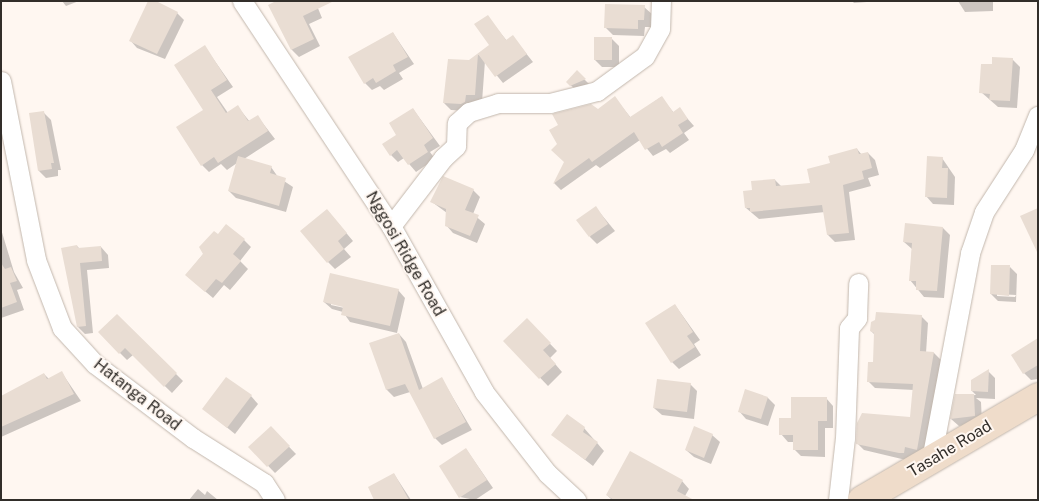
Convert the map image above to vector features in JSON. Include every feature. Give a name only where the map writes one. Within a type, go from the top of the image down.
[{"type":"street","name":"Nggosi Ridge Road","points":[[242,1],[391,226],[484,392],[547,473],[576,500]]},
{"type":"street","points":[[391,226],[443,158],[456,146],[457,124],[469,112],[498,103],[550,103],[597,91],[645,56],[660,29],[661,1]]},
{"type":"street","name":"Hatanga Road","points":[[1,81],[36,260],[62,328],[95,364],[193,438],[264,483],[275,500]]},
{"type":"street","points":[[931,460],[970,253],[984,212],[1024,150],[1038,116]]},
{"type":"street","points":[[838,500],[845,438],[849,328],[857,318],[858,283]]},
{"type":"street","name":"Tasahe Road","points":[[862,500],[1038,397]]},
{"type":"building","points":[[148,1],[156,1],[178,12],[157,54],[129,41]]},
{"type":"building","points":[[276,1],[334,1],[303,16],[314,39],[291,50],[268,5]]},
{"type":"building","points":[[605,4],[645,5],[644,20],[638,20],[638,29],[604,28]]},
{"type":"building","points":[[488,15],[506,40],[513,35],[527,54],[495,77],[478,54],[475,95],[466,95],[465,102],[461,104],[443,103],[448,59],[469,60],[489,45],[474,24]]},
{"type":"building","points":[[393,32],[408,57],[393,65],[396,71],[376,83],[373,78],[364,84],[348,57]]},
{"type":"building","points":[[594,37],[612,37],[612,60],[594,60]]},
{"type":"building","points":[[205,45],[227,80],[211,90],[226,113],[238,105],[248,121],[258,115],[268,131],[218,163],[214,157],[201,166],[176,127],[203,110],[174,65]]},
{"type":"building","points":[[992,57],[1013,58],[1010,101],[989,100],[990,94],[979,93],[981,64],[992,64]]},
{"type":"building","points":[[577,70],[586,79],[570,86],[566,82]]},
{"type":"building","points":[[615,96],[630,117],[662,96],[673,112],[680,107],[688,119],[678,125],[683,133],[662,147],[659,142],[645,150],[634,132],[592,162],[589,158],[553,184],[564,162],[551,150],[557,144],[549,130],[558,125],[552,114],[591,104],[598,109]]},
{"type":"building","points":[[413,108],[433,138],[424,145],[428,152],[408,165],[397,150],[390,156],[382,144],[396,135],[389,123]]},
{"type":"building","points":[[44,111],[54,163],[51,163],[52,169],[38,171],[29,113]]},
{"type":"building","points":[[857,148],[859,154],[868,152],[872,168],[862,171],[864,179],[843,185],[849,233],[827,235],[822,205],[750,212],[750,208],[745,208],[743,191],[752,190],[751,181],[775,179],[776,186],[810,183],[807,169],[830,163],[828,156]]},
{"type":"building","points":[[238,156],[272,166],[270,173],[286,178],[279,206],[228,191]]},
{"type":"building","points":[[927,156],[943,157],[942,168],[948,168],[947,198],[925,197]]},
{"type":"building","points":[[443,176],[474,189],[465,210],[479,215],[470,236],[445,226],[446,209],[430,202]]},
{"type":"building","points":[[596,206],[608,224],[589,237],[576,220]]},
{"type":"building","points":[[1038,208],[1038,254],[1020,216]]},
{"type":"building","points":[[327,209],[347,233],[338,241],[344,249],[327,263],[300,231]]},
{"type":"building","points":[[905,223],[943,227],[937,291],[916,290],[916,281],[909,281],[912,243],[903,242]]},
{"type":"building","points":[[226,224],[245,239],[233,254],[241,261],[222,283],[216,279],[205,292],[185,275],[203,254],[199,247],[214,231],[218,234]]},
{"type":"building","points":[[77,245],[78,248],[101,246],[102,261],[80,263],[86,326],[77,327],[61,248]]},
{"type":"building","points":[[1,263],[5,269],[11,267],[17,281],[10,283],[17,302],[1,308]]},
{"type":"building","points":[[991,265],[1010,265],[1009,296],[990,294]]},
{"type":"building","points":[[330,273],[399,289],[390,326],[341,315],[343,307],[323,302]]},
{"type":"building","points":[[675,304],[693,332],[687,336],[695,347],[671,363],[645,323]]},
{"type":"building","points":[[876,312],[922,315],[920,351],[934,352],[917,450],[905,447],[904,453],[899,453],[856,444],[857,423],[862,413],[910,417],[913,384],[867,382],[868,362],[873,362],[874,333],[870,331],[871,322],[875,320]]},
{"type":"building","points":[[117,314],[177,373],[164,387],[125,348],[119,354],[98,332]]},
{"type":"building","points":[[527,318],[551,343],[543,350],[556,364],[539,379],[503,341]]},
{"type":"building","points":[[399,333],[419,390],[442,377],[466,422],[434,439],[405,384],[386,390],[369,343]]},
{"type":"building","points":[[1038,338],[1038,365],[1023,374],[1011,355]]},
{"type":"building","points":[[989,369],[988,392],[971,391],[971,380]]},
{"type":"building","points":[[62,371],[74,394],[1,427],[1,396],[44,373],[47,379]]},
{"type":"building","points":[[226,377],[252,395],[227,428],[202,409]]},
{"type":"building","points":[[657,379],[691,383],[687,412],[653,408]]},
{"type":"building","points":[[745,389],[768,397],[761,419],[738,412]]},
{"type":"building","points":[[955,394],[974,394],[975,416],[950,419]]},
{"type":"building","points":[[791,397],[827,397],[827,421],[818,421],[818,450],[793,450],[793,435],[779,435],[779,418],[791,418]]},
{"type":"building","points":[[567,414],[585,427],[583,432],[598,442],[585,460],[551,435]]},
{"type":"building","points":[[271,426],[290,446],[267,467],[248,447]]},
{"type":"building","points":[[694,426],[713,434],[704,458],[685,450]]},
{"type":"building","points":[[466,448],[487,480],[459,498],[439,466]]},
{"type":"building","points":[[630,451],[683,480],[677,491],[694,500],[614,500],[606,495]]},
{"type":"building","points":[[394,473],[409,500],[374,500],[368,487]]}]
